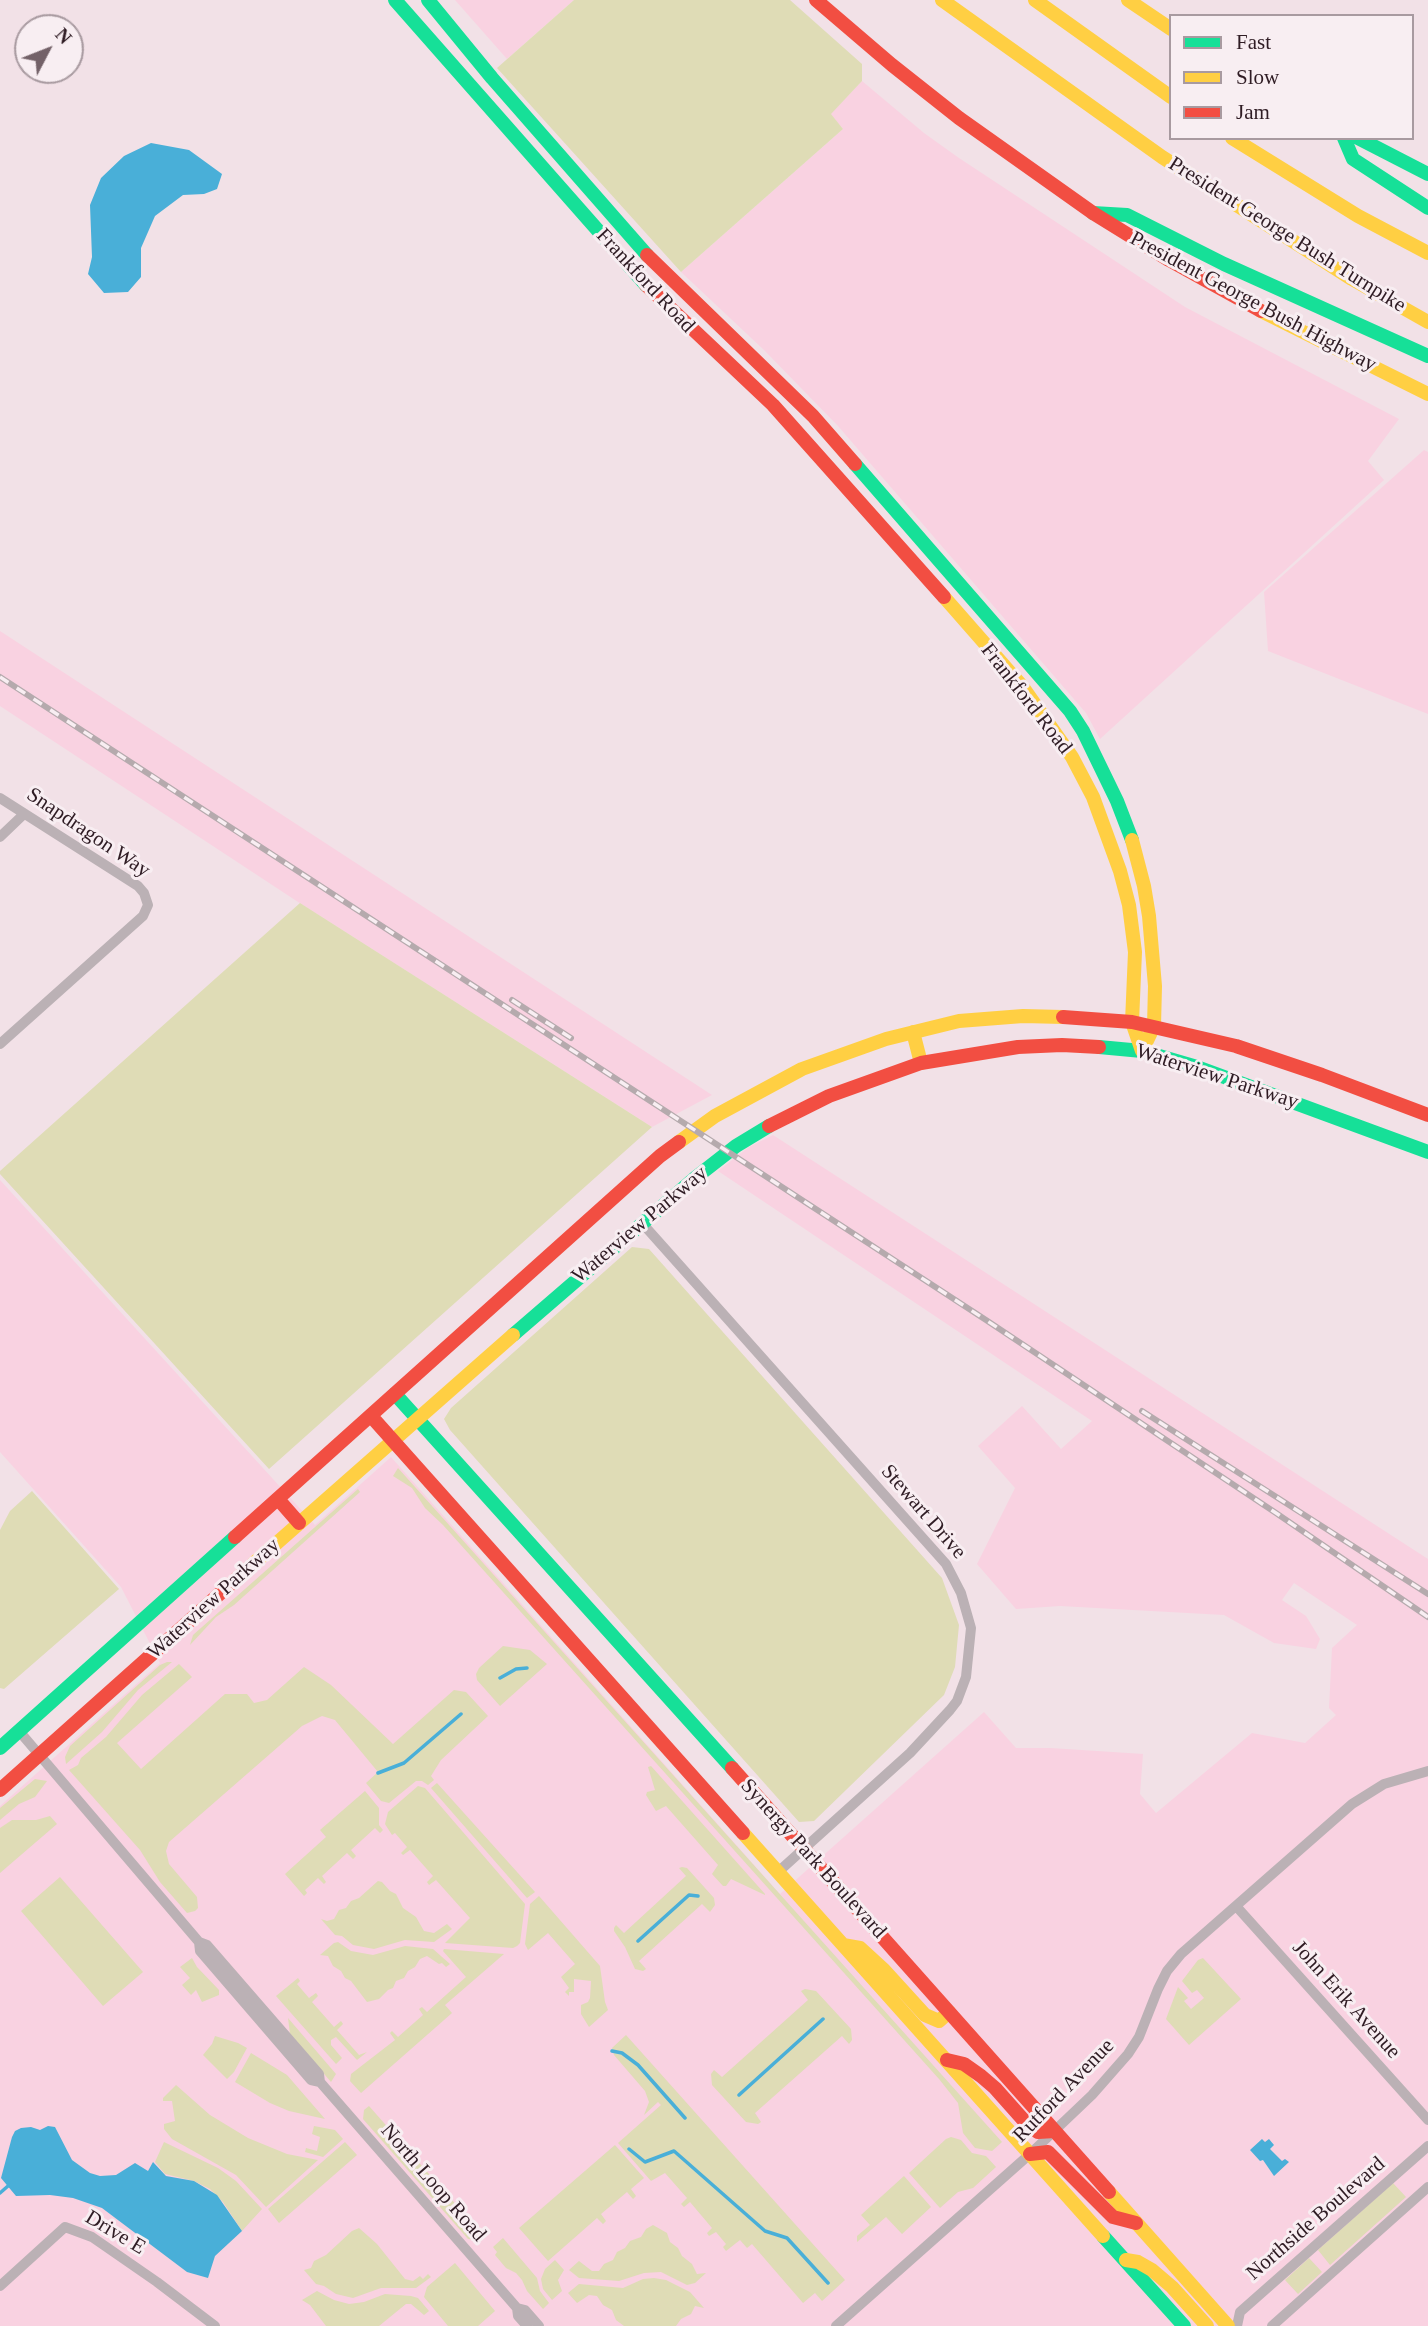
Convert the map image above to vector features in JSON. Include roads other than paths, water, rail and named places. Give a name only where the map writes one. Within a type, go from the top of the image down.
[{"type":"main road","name":"Frankford Road","points":[[395,0],[652,292],[697,337],[773,405],[1022,686],[1072,757],[1093,797],[1108,836],[1129,905],[1135,952],[1132,1022],[1142,1051]]},
{"type":"main road","name":"Frankford Road","points":[[428,0],[492,78],[655,264],[781,383],[841,448],[1055,691],[1083,731],[1117,801],[1134,847],[1144,886],[1153,951],[1154,1026],[1142,1051]]},
{"type":"main road","name":"President George Bush Highway","points":[[816,0],[950,111],[1093,213],[1251,306],[1428,394]]},
{"type":"main road","name":"President George Bush Turnpike","points":[[942,0],[1162,157],[1342,273],[1428,322]]},
{"type":"main road","points":[[1035,0],[1169,96]]},
{"type":"main road","points":[[1128,0],[1169,29]]},
{"type":"main road","points":[[1235,140],[1358,216],[1428,253]]},
{"type":"main road","points":[[1344,140],[1353,159],[1428,208]]},
{"type":"main road","points":[[1362,140],[1428,174]]},
{"type":"main road","points":[[1093,213],[1127,215],[1224,264],[1428,356]]},
{"type":"main road","points":[[825,461],[841,448]]},
{"type":"main road","name":"Waterview Parkway","points":[[0,1748],[640,1173],[694,1130],[732,1106],[803,1069],[842,1053],[959,1021],[1002,1017],[1077,1017],[1154,1026],[1276,1058],[1428,1115]]},
{"type":"main road","points":[[912,1032],[921,1063]]},
{"type":"main road","name":"Waterview Parkway","points":[[0,1790],[416,1418],[642,1223],[728,1152],[763,1129],[829,1096],[921,1063],[1018,1047],[1062,1045],[1142,1051],[1259,1088],[1428,1152]]},
{"type":"main road","name":"Synergy Park Boulevard","points":[[395,1394],[804,1848],[1228,2326]]},
{"type":"main road","name":"Synergy Park Boulevard","points":[[371,1416],[1184,2326]]},
{"type":"main road","points":[[278,1499],[299,1523]]},
{"type":"main road","points":[[843,1945],[860,1948],[933,2021],[939,2021],[949,2012]]},
{"type":"main road","points":[[945,2060],[964,2064],[981,2076],[1038,2133],[1055,2131]]},
{"type":"main road","points":[[1030,2154],[1048,2152],[1113,2217],[1136,2223]]},
{"type":"main road","points":[[1125,2260],[1138,2262],[1152,2270],[1172,2287],[1207,2326]]},
{"type":"street","name":"Snapdragon Way","points":[[0,798],[138,886],[148,905],[143,916],[0,1044]]},
{"type":"street","points":[[0,837],[24,814]]},
{"type":"street","name":"Stewart Drive","points":[[642,1223],[946,1564],[967,1610],[971,1628],[966,1677],[954,1706],[910,1753],[778,1872]]},
{"type":"street","name":"North Loop Road","points":[[19,1731],[199,1942],[200,1951],[311,2080],[320,2082],[517,2308],[518,2316],[527,2326]]},
{"type":"street","name":"Rutford Avenue","points":[[836,2326],[1030,2154],[1092,2095],[1128,2054],[1149,2016],[1167,1970],[1181,1954],[1352,1804],[1384,1784],[1428,1771]]},
{"type":"street","name":"John Erik Avenue","points":[[1236,1906],[1428,2120]]},
{"type":"street","name":"Northside Boulevard","points":[[1237,2326],[1240,2312],[1428,2146]]},
{"type":"street","points":[[1272,2326],[1428,2187]]},
{"type":"street","name":"Drive E","points":[[0,2286],[65,2227],[92,2237],[215,2326]]},
{"type":"street","name":"North Loop Road","points":[[517,2308],[525,2310],[539,2326]]},
{"type":"water","points":[[151,143],[189,150],[222,174],[217,189],[204,194],[183,195],[155,216],[141,248],[141,277],[128,292],[104,293],[88,274],[92,257],[90,205],[101,178],[124,156]]},
{"type":"water","points":[[48,2126],[55,2127],[72,2160],[90,2173],[100,2176],[116,2175],[135,2163],[148,2171],[153,2162],[166,2176],[194,2181],[217,2195],[242,2231],[215,2256],[208,2278],[187,2272],[102,2208],[73,2198],[50,2195],[16,2196],[1,2178],[12,2137],[15,2131],[21,2128],[40,2130]]},
{"type":"water","points":[[1262,2139],[1265,2142],[1269,2139],[1274,2145],[1270,2149],[1282,2161],[1285,2159],[1289,2162],[1274,2176],[1263,2160],[1260,2161],[1250,2150]]},
{"type":"waterway","points":[[500,1678],[516,1669],[527,1668]]},
{"type":"waterway","points":[[378,1773],[404,1763],[461,1714]]},
{"type":"waterway","points":[[638,1941],[689,1895],[698,1896]]},
{"type":"waterway","points":[[739,2095],[823,2019]]},
{"type":"waterway","points":[[612,2051],[622,2053],[638,2065],[685,2118]]},
{"type":"waterway","points":[[629,2149],[645,2162],[674,2151],[765,2231],[787,2238],[828,2283]]},
{"type":"waterway","points":[[0,2193],[8,2186]]},
{"type":"railway","points":[[0,677],[986,1320],[1428,1617]]},
{"type":"railway","points":[[512,1000],[571,1038]]},
{"type":"railway","points":[[1142,1411],[1428,1594]]}]
